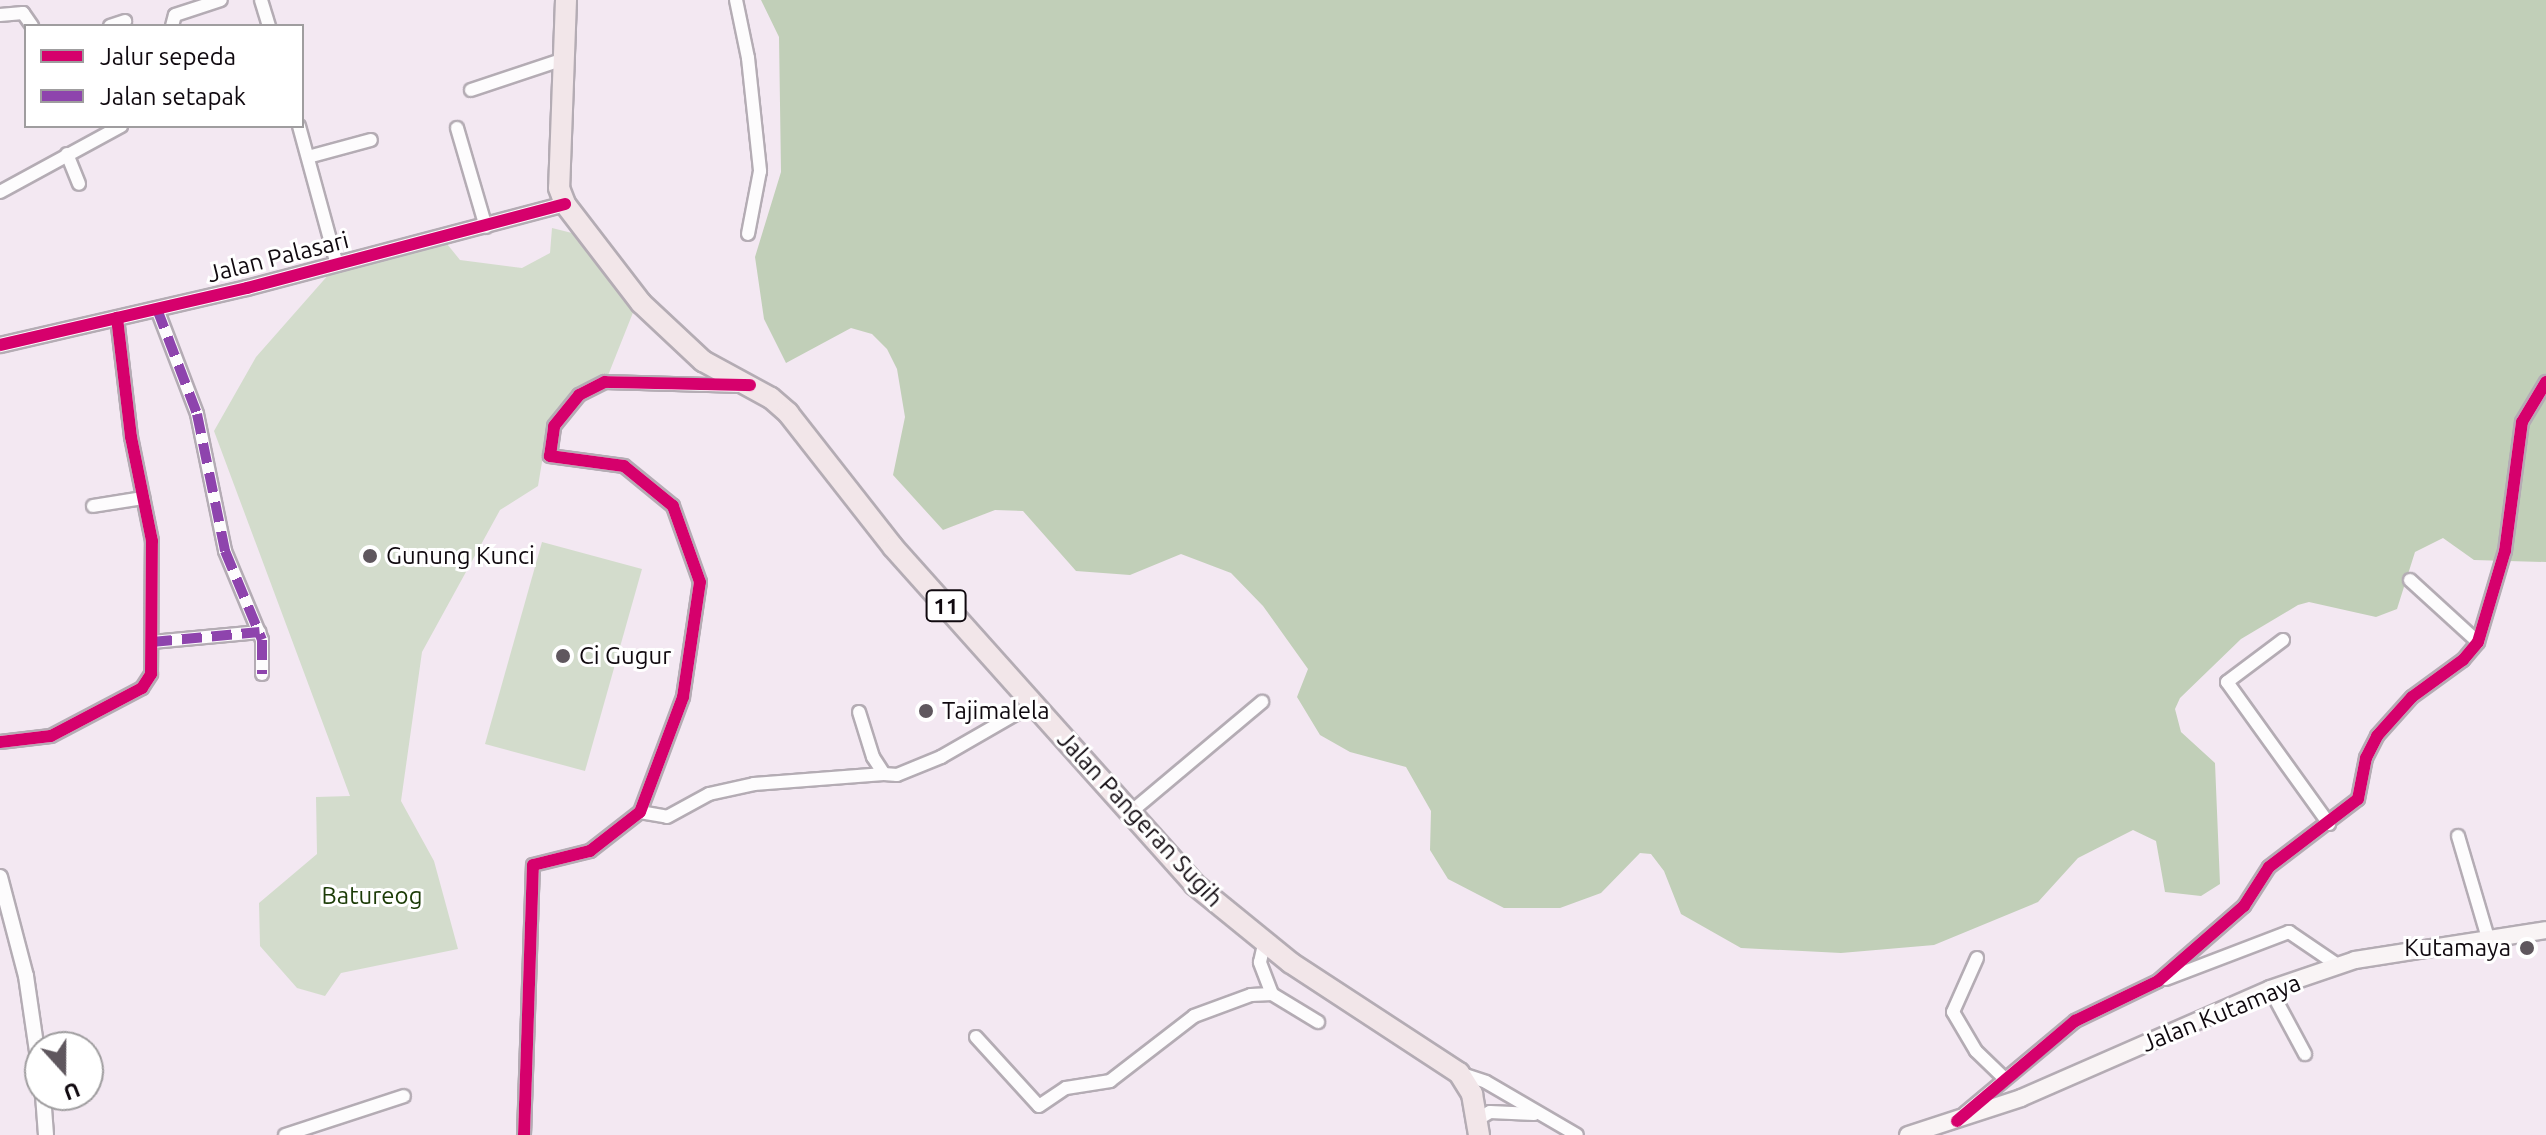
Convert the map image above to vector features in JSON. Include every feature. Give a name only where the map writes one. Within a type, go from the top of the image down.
[{"type":"highway","name":"Jalan Pangeran Sugih","points":[[566,0],[558,174],[565,204],[668,331],[703,361],[771,398],[814,442],[893,547],[1194,884],[1264,944],[1459,1073]]},
{"type":"highway","points":[[1459,1073],[1472,1094],[1478,1128]]},
{"type":"main road","name":"Jalan Kutamaya","points":[[1908,1135],[2021,1098],[2270,989],[2339,966],[2546,930]]},
{"type":"street","points":[[173,24],[175,15],[221,0]]},
{"type":"street","points":[[261,0],[268,24]]},
{"type":"street","points":[[736,0],[748,58],[760,171],[748,234]]},
{"type":"street","points":[[0,15],[23,13],[31,24]]},
{"type":"street","points":[[116,24],[125,21]]},
{"type":"street","points":[[471,90],[564,59]]},
{"type":"street","points":[[0,192],[117,128]]},
{"type":"street","points":[[300,128],[337,265]]},
{"type":"street","points":[[457,128],[486,227]]},
{"type":"street","points":[[308,157],[371,140]]},
{"type":"street","points":[[67,154],[79,184]]},
{"type":"street","name":"Jalan Palasari","points":[[0,345],[337,265],[565,204]]},
{"type":"street","points":[[157,309],[197,414],[225,551],[260,632],[262,674]]},
{"type":"street","points":[[0,742],[51,736],[142,688],[151,674],[152,541],[117,318]]},
{"type":"street","points":[[524,1135],[533,865],[590,851],[640,812],[683,697],[700,582],[692,550],[673,506],[652,485],[624,466],[552,457],[547,451],[562,411],[589,387],[605,382],[750,385]]},
{"type":"street","points":[[2145,989],[2237,913],[2269,867],[2358,799],[2366,758],[2377,736],[2412,697],[2478,642],[2505,551],[2522,422],[2546,382]]},
{"type":"street","points":[[93,506],[143,498]]},
{"type":"street","points":[[2410,580],[2478,642]]},
{"type":"street","points":[[152,642],[260,632]]},
{"type":"street","points":[[2283,640],[2227,682],[2329,824]]},
{"type":"street","points":[[1132,811],[1262,702]]},
{"type":"street","points":[[640,812],[667,817],[709,794],[754,784],[884,774],[923,766],[1033,704]]},
{"type":"street","points":[[859,712],[873,757],[884,774]]},
{"type":"street","points":[[2458,836],[2488,938]]},
{"type":"street","points":[[0,877],[4,909],[26,976],[34,1031]]},
{"type":"street","points":[[1957,1121],[2091,1010],[2289,932],[2339,966]]},
{"type":"street","points":[[1264,944],[1260,962],[1272,994]]},
{"type":"street","points":[[1977,958],[1953,1012],[1976,1051],[2005,1079]]},
{"type":"street","points":[[2270,989],[2305,1054]]},
{"type":"street","points":[[976,1037],[1039,1106],[1066,1088],[1110,1081],[1194,1016],[1251,995],[1272,994],[1318,1022]]},
{"type":"street","points":[[1459,1073],[1545,1115],[1577,1135]]},
{"type":"street","points":[[285,1135],[404,1096]]},
{"type":"street","points":[[44,1111],[46,1135]]},
{"type":"street","points":[[1478,1128],[1494,1112],[1545,1115]]},
{"type":"green space","points":[[761,0],[2546,0],[2546,562],[2474,560],[2443,538],[2415,552],[2397,609],[2376,617],[2309,602],[2298,605],[2241,639],[2180,698],[2175,709],[2181,732],[2215,763],[2220,884],[2201,896],[2165,892],[2156,841],[2133,830],[2078,858],[2038,902],[1934,945],[1841,953],[1741,948],[1681,914],[1664,871],[1651,854],[1640,853],[1601,893],[1560,908],[1504,908],[1448,879],[1430,850],[1431,811],[1406,767],[1350,752],[1320,735],[1297,697],[1308,669],[1263,606],[1231,573],[1181,554],[1130,575],[1076,571],[1023,511],[995,510],[943,530],[893,475],[905,417],[897,369],[887,349],[872,334],[851,328],[786,363],[764,319],[755,257],[781,172],[779,37]]},
{"type":"green space","name":"Gunung Kunci","points":[[552,228],[596,239],[640,295],[605,383],[561,418],[544,450],[538,486],[500,510],[422,652],[401,801],[434,861],[458,949],[341,973],[325,996],[297,988],[260,946],[259,903],[317,854],[316,797],[350,796],[214,431],[256,357],[337,265],[443,239],[460,260],[522,268],[550,253]]},
{"type":"green space","name":"Ci Gugur","points":[[542,542],[642,569],[585,771],[485,744]]},
{"type":"marked path","points":[[157,309],[197,414],[225,551],[262,640],[262,674]]},
{"type":"marked path","points":[[152,642],[260,632]]},
{"type":"cycle path","points":[[0,345],[247,288],[565,204]]},
{"type":"cycle path","points":[[0,742],[51,736],[142,688],[151,674],[152,541],[131,437],[117,318]]},
{"type":"cycle path","points":[[524,1135],[533,865],[590,851],[640,812],[683,697],[700,582],[673,506],[624,466],[550,456],[554,426],[579,395],[605,382],[750,385]]},
{"type":"cycle path","points":[[1957,1121],[2075,1021],[2158,981],[2244,906],[2269,867],[2358,799],[2366,758],[2377,736],[2412,697],[2463,660],[2478,642],[2505,551],[2522,422],[2546,382]]},
{"type":"place","name":"Gunung Kunci","points":[[370,556]]},
{"type":"place","name":"Ci Gugur","points":[[563,656]]},
{"type":"place","name":"Tajimalela","points":[[926,711]]},
{"type":"place","name":"Kutamaya","points":[[2527,948]]},
{"type":"park label","name":"Batureog","points":[[372,896]]}]
